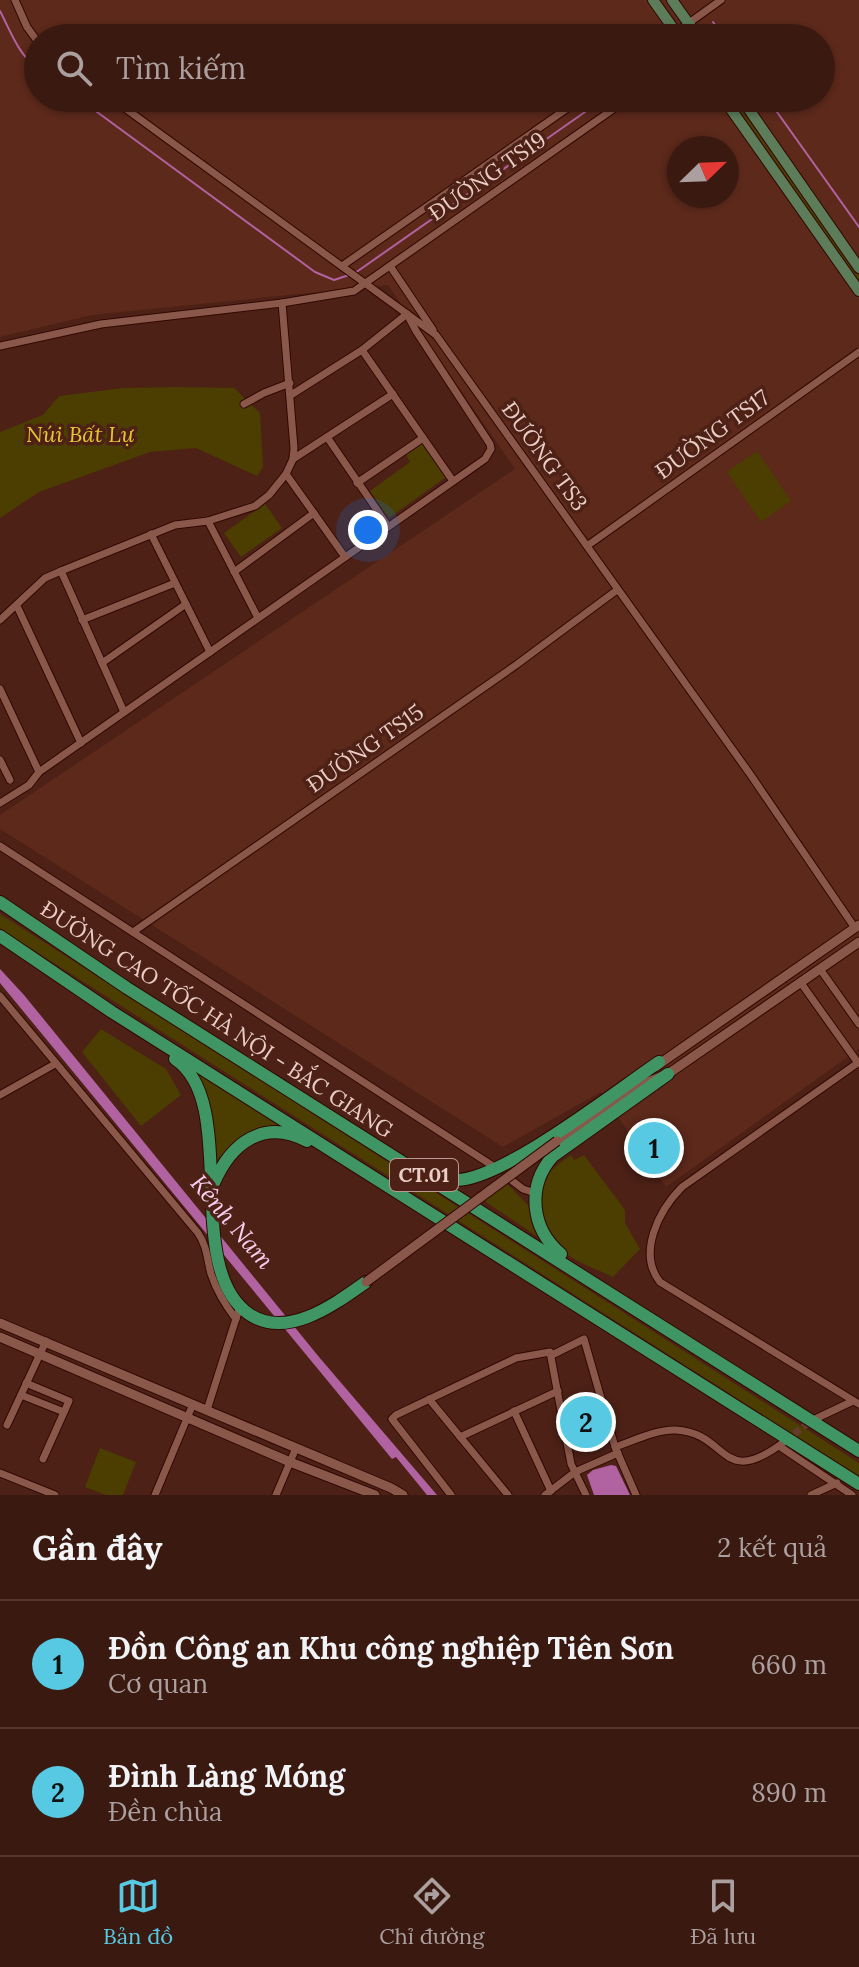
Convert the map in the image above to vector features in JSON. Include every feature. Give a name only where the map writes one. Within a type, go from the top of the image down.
[{"type":"highway","name":"ĐƯỜNG CAO TỐC HÀ NỘI - BẮC GIANG","points":[[0,902],[127,988],[859,1451]]},
{"type":"highway","points":[[0,936],[58,982],[184,1065],[193,1077],[204,1114],[218,1261],[223,1283],[238,1312],[274,1322],[300,1320],[326,1308],[366,1282]]},
{"type":"highway","name":"CT.01","points":[[0,936],[112,1012],[859,1484]]},
{"type":"highway","points":[[127,988],[181,1016],[447,1180],[471,1178],[525,1152],[659,1062]]},
{"type":"highway","points":[[668,1074],[553,1156],[536,1182],[535,1193],[543,1233],[558,1252],[687,1334],[722,1364]]},
{"type":"highway","points":[[213,1186],[227,1157],[247,1140],[259,1135],[287,1133],[303,1139],[405,1203],[466,1234]]},
{"type":"main road","points":[[653,0],[668,24]]},
{"type":"main road","points":[[672,0],[688,23]]},
{"type":"main road","points":[[733,112],[859,291]]},
{"type":"main road","points":[[751,112],[859,268]]},
{"type":"main road","points":[[638,1086],[659,1062],[858,929]]},
{"type":"main road","points":[[366,1282],[557,1141],[638,1086],[668,1074],[859,942]]},
{"type":"main road","points":[[0,1323],[403,1495]]},
{"type":"main road","points":[[0,1337],[290,1462],[375,1495]]},
{"type":"street","points":[[15,0],[26,24]]},
{"type":"street","points":[[688,23],[721,0]]},
{"type":"street","name":"ĐƯỜNG TS3","points":[[130,112],[436,335],[858,929]]},
{"type":"street","points":[[342,266],[562,112]]},
{"type":"street","name":"ĐƯỜNG TS19","points":[[0,346],[101,324],[282,303],[354,291],[362,280],[390,266],[609,112]]},
{"type":"street","points":[[390,266],[436,335]]},
{"type":"street","points":[[0,620],[45,578],[175,525],[208,521],[255,506],[269,495],[286,474],[293,459],[291,395],[282,303]]},
{"type":"street","points":[[0,803],[29,785],[39,772],[485,459],[491,449],[407,314],[362,350],[291,395]]},
{"type":"street","points":[[362,350],[453,481]]},
{"type":"street","name":"ĐƯỜNG TS17","points":[[587,546],[859,352]]},
{"type":"street","points":[[244,404],[290,383]]},
{"type":"street","points":[[293,459],[393,394]]},
{"type":"street","points":[[327,437],[388,526]]},
{"type":"street","points":[[357,483],[423,438]]},
{"type":"street","points":[[286,474],[345,557]]},
{"type":"street","points":[[234,572],[314,513]]},
{"type":"street","points":[[208,521],[258,618]]},
{"type":"street","points":[[151,534],[210,652]]},
{"type":"street","points":[[61,571],[124,712]]},
{"type":"street","points":[[82,620],[175,583]]},
{"type":"street","name":"ĐƯỜNG TS15","points":[[133,932],[516,665],[617,590]]},
{"type":"street","points":[[102,663],[186,604]]},
{"type":"street","points":[[17,606],[81,743]]},
{"type":"street","points":[[1,693],[39,772]]},
{"type":"street","points":[[0,760],[10,780]]},
{"type":"street","points":[[0,846],[496,1168],[523,1189],[535,1193]]},
{"type":"street","points":[[820,969],[859,1024]]},
{"type":"street","points":[[801,983],[858,1063],[682,1187],[671,1198],[656,1225],[650,1264],[660,1282],[856,1402]]},
{"type":"street","points":[[0,996],[205,1244],[210,1272],[221,1299],[238,1312],[207,1410]]},
{"type":"street","points":[[0,1095],[55,1064]]},
{"type":"street","points":[[552,1355],[584,1339],[616,1450],[636,1495]]},
{"type":"street","points":[[7,1425],[46,1341]]},
{"type":"street","points":[[451,1495],[392,1419],[516,1358],[550,1352],[571,1464],[586,1495]]},
{"type":"street","points":[[26,1383],[69,1401],[43,1459]]},
{"type":"street","points":[[460,1437],[558,1391]]},
{"type":"street","points":[[21,1395],[64,1412]]},
{"type":"street","points":[[429,1399],[508,1495]]},
{"type":"street","points":[[813,1420],[856,1402]]},
{"type":"street","points":[[155,1495],[193,1404]]},
{"type":"street","points":[[514,1411],[548,1493],[575,1472],[616,1450],[676,1430],[693,1434],[745,1463],[760,1458],[782,1444],[852,1495]]},
{"type":"street","points":[[276,1495],[296,1448]]},
{"type":"street","points":[[0,1473],[42,1493],[55,1495]]},
{"type":"street","points":[[811,1495],[837,1483]]},
{"type":"shaded area","points":[[0,0],[859,0],[859,1049],[666,1187],[601,1092],[503,1147],[0,829],[0,815],[515,469],[388,285],[92,315],[0,337]]},
{"type":"shaded area","name":"Kênh Nam","points":[[0,969],[319,1357],[437,1495],[427,1495],[396,1457],[392,1459],[0,983]]},
{"type":"shaded area","points":[[611,1465],[616,1466],[630,1495],[594,1495],[587,1475]]},
{"type":"green space","points":[[741,112],[746,112],[859,275],[859,282]]},
{"type":"green space","name":"Núi Bất Lự","points":[[123,388],[234,388],[260,413],[263,467],[257,476],[196,448],[150,452],[39,492],[0,518],[0,432],[43,415],[59,396]]},
{"type":"green space","points":[[423,443],[446,477],[389,518],[370,491],[410,462],[406,455]]},
{"type":"green space","points":[[757,451],[791,501],[761,522],[727,472]]},
{"type":"green space","points":[[265,504],[282,528],[241,557],[224,533]]},
{"type":"green space","points":[[0,914],[859,1463],[859,1476],[10,935],[0,928]]},
{"type":"green space","points":[[101,1029],[166,1069],[181,1095],[141,1126],[82,1052]]},
{"type":"green space","points":[[194,1071],[286,1125],[245,1136],[214,1164],[199,1080]]},
{"type":"green space","points":[[571,1155],[574,1160],[584,1155],[625,1210],[625,1223],[640,1249],[613,1277],[568,1255],[555,1240],[546,1221],[542,1200],[545,1181],[553,1169]]},
{"type":"green space","points":[[506,1183],[528,1205],[541,1239],[486,1202],[485,1199]]},
{"type":"green space","points":[[100,1448],[136,1462],[123,1495],[106,1495],[85,1487]]},
{"type":"waterway","points":[[0,11],[24,55]]},
{"type":"waterway","points":[[97,112],[315,272],[334,280],[349,275]]},
{"type":"waterway","points":[[355,273],[585,112]]},
{"type":"waterway","points":[[777,112],[859,227]]},
{"type":"tunnel","points":[[786,1440],[811,1421]]},
{"type":"place","name":"Đồn Công an Khu công nghiệp Tiên Sơn","points":[[654,1148]]},
{"type":"place","name":"Đình Làng Móng","points":[[586,1422]]}]
